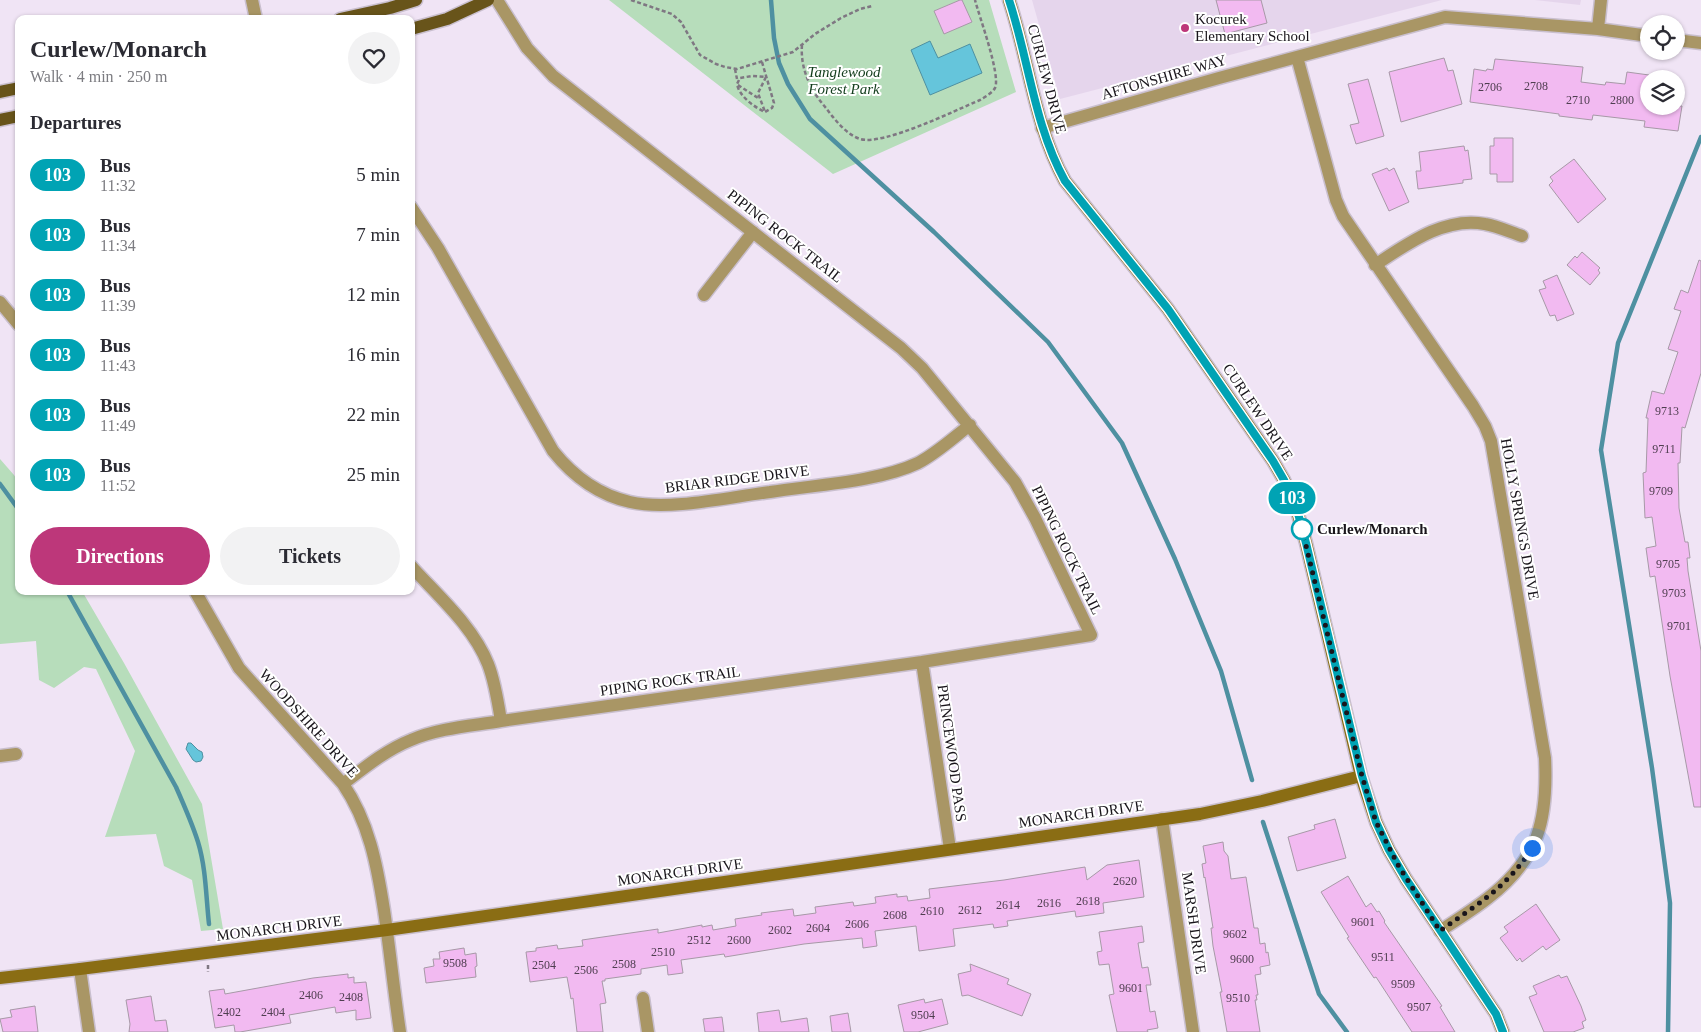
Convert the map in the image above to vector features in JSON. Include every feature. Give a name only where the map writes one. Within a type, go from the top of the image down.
[{"type":"main road","points":[[358,15],[416,0]]},
{"type":"main road","points":[[415,28],[447,19],[488,0]]},
{"type":"main road","points":[[0,92],[15,89]]},
{"type":"main road","points":[[0,120],[15,117]]},
{"type":"street","points":[[252,0],[255,15]]},
{"type":"street","name":"PIPING ROCK TRAIL","points":[[343,784],[390,750],[410,740],[444,730],[922,662],[1091,635],[1026,500],[970,425],[922,368],[901,348],[553,76],[527,48],[497,0]]},
{"type":"street","name":"CURLEW DRIVE","points":[[1009,0],[1042,128],[1055,164],[1065,181],[1168,309],[1240,412],[1284,480],[1296,506],[1306,543],[1362,776],[1376,822],[1389,850],[1440,931],[1496,1014],[1503,1032]]},
{"type":"street","points":[[1598,29],[1601,0]]},
{"type":"street","name":"AFTONSHIRE WAY","points":[[1042,128],[1445,17],[1598,29],[1640,35]]},
{"type":"street","points":[[1685,41],[1701,43]]},
{"type":"street","name":"HOLLY SPRINGS DRIVE","points":[[1297,57],[1336,200],[1343,216],[1473,406],[1485,426],[1491,442],[1545,758],[1545,803],[1541,828],[1532,848],[1520,866],[1489,898],[1440,931]]},
{"type":"street","name":"BRIAR RIDGE DRIVE","points":[[415,213],[438,248],[553,451],[577,477],[610,496],[631,502],[671,505],[880,475],[918,463],[938,451],[970,425]]},
{"type":"street","points":[[1375,265],[1406,245],[1440,228],[1464,222],[1485,224],[1522,236]]},
{"type":"street","points":[[704,295],[753,232]]},
{"type":"street","points":[[0,302],[15,320]]},
{"type":"street","points":[[415,570],[464,625],[482,650],[493,680],[501,721]]},
{"type":"street","name":"WOODSHIRE DRIVE","points":[[197,595],[240,668],[343,784],[353,799],[370,840],[378,871],[400,1032]]},
{"type":"street","name":"PRINCEWOOD PASS","points":[[922,662],[950,849]]},
{"type":"street","points":[[0,756],[16,754]]},
{"type":"street","name":"MONARCH DRIVE","points":[[0,978],[80,970],[387,930],[1200,814],[1262,801],[1362,776]]},
{"type":"street","name":"MARSH DRIVE","points":[[1162,818],[1193,1032]]},
{"type":"street","points":[[80,970],[89,1032]]},
{"type":"street","points":[[643,998],[648,1032]]},
{"type":"path","points":[[631,0],[672,14],[681,22],[700,54],[716,64],[735,69],[744,68],[789,53],[841,18],[860,9],[872,6]]},
{"type":"path","points":[[802,45],[803,64],[808,79],[820,102],[832,117],[856,137],[866,140],[884,138],[980,100],[989,95],[995,87],[996,79],[992,58],[975,0]]},
{"type":"path","points":[[762,62],[774,102],[772,108],[765,112]]},
{"type":"path","points":[[735,69],[738,88],[750,103],[765,112]]},
{"type":"path","points":[[737,82],[745,76],[766,77]]},
{"type":"path","points":[[765,112],[758,93],[766,77]]},
{"type":"path","points":[[737,82],[760,99]]},
{"type":"shaded area","name":"Kocurek Elementary School","points":[[1032,0],[1442,0],[1060,99]]},
{"type":"shaded area","points":[[1535,0],[1581,0],[1580,5]]},
{"type":"green space","name":"Tanglewood Forest Park","points":[[609,0],[989,0],[1016,92],[833,174]]},
{"type":"green space","points":[[0,459],[15,477],[15,595],[84,595],[202,804],[223,929],[201,931],[192,880],[164,866],[156,834],[105,837],[135,751],[96,669],[84,667],[54,688],[39,680],[36,641],[0,644]]},
{"type":"water","points":[[930,41],[938,58],[970,44],[982,73],[930,95],[911,50]]},
{"type":"water","points":[[188,743],[191,743],[202,752],[203,757],[201,761],[196,762],[193,760],[186,749]]},
{"type":"building","points":[[962,0],[972,22],[944,34],[934,11]]},
{"type":"building","points":[[1216,0],[1261,0],[1267,23],[1225,34]]},
{"type":"building","points":[[1444,58],[1448,71],[1453,70],[1462,104],[1401,122],[1389,72]]},
{"type":"building","points":[[1495,59],[1583,67],[1581,82],[1605,85],[1606,82],[1625,84],[1627,72],[1640,74],[1640,115],[1681,115],[1678,131],[1644,127],[1645,121],[1593,115],[1592,120],[1470,102],[1474,69],[1493,70]]},
{"type":"building","points":[[1368,79],[1384,136],[1356,144],[1350,125],[1359,123],[1348,84]]},
{"type":"building","points":[[1494,138],[1513,138],[1513,182],[1497,182],[1497,174],[1490,174],[1490,146],[1494,146]]},
{"type":"building","points":[[1464,146],[1465,151],[1468,150],[1472,179],[1463,180],[1463,183],[1418,189],[1416,171],[1421,171],[1419,152]]},
{"type":"building","points":[[1574,159],[1606,199],[1578,223],[1549,185],[1553,181],[1550,177]]},
{"type":"building","points":[[1387,168],[1389,171],[1394,168],[1409,202],[1389,211],[1372,174]]},
{"type":"building","points":[[1582,252],[1600,268],[1598,270],[1600,273],[1590,285],[1567,265],[1575,256],[1577,258]]},
{"type":"building","points":[[1699,260],[1701,261],[1701,373],[1685,428],[1682,427],[1680,463],[1678,463],[1679,508],[1685,542],[1688,542],[1690,558],[1687,558],[1688,571],[1701,651],[1701,807],[1694,807],[1670,676],[1655,576],[1650,577],[1646,548],[1656,546],[1652,517],[1645,518],[1643,473],[1646,472],[1648,418],[1646,418],[1652,391],[1664,394],[1678,352],[1668,349],[1681,311],[1674,309],[1681,290],[1688,293]]},
{"type":"building","points":[[1557,275],[1574,314],[1557,321],[1555,315],[1550,316],[1539,290],[1546,288],[1543,281]]},
{"type":"building","points":[[1335,819],[1346,858],[1297,871],[1288,837],[1315,829],[1314,825]]},
{"type":"building","points":[[1223,842],[1224,851],[1228,856],[1231,879],[1246,877],[1254,928],[1258,928],[1260,944],[1265,943],[1266,953],[1268,952],[1270,965],[1260,967],[1261,974],[1255,975],[1258,995],[1256,995],[1257,1000],[1255,1000],[1260,1032],[1227,1032],[1202,864],[1206,863],[1203,846]]},
{"type":"building","points":[[1139,860],[1144,897],[1103,903],[1104,913],[1076,917],[1075,911],[1007,921],[1008,926],[994,928],[993,924],[953,929],[955,946],[919,951],[916,926],[875,931],[877,946],[863,948],[862,938],[804,944],[725,957],[724,954],[681,960],[683,973],[668,975],[667,965],[641,969],[641,974],[605,979],[605,981],[602,981],[606,1003],[600,1004],[603,1032],[577,1032],[573,998],[571,999],[567,977],[530,982],[526,952],[536,951],[536,948],[557,945],[558,949],[583,946],[582,940],[658,929],[658,933],[712,925],[713,930],[736,926],[735,919],[762,915],[761,913],[793,909],[794,916],[816,913],[815,907],[853,902],[854,906],[876,903],[875,897],[897,894],[897,897],[907,896],[908,901],[930,898],[929,889],[1004,880],[1085,867],[1087,880],[1107,865]]},
{"type":"building","points":[[1348,876],[1366,907],[1371,903],[1377,912],[1379,911],[1384,922],[1442,1006],[1440,1007],[1455,1032],[1412,1032],[1376,977],[1374,978],[1347,938],[1349,937],[1321,892]]},
{"type":"building","points":[[1536,904],[1560,940],[1546,950],[1543,946],[1522,962],[1520,958],[1517,961],[1500,938],[1508,932],[1504,927]]},
{"type":"building","points":[[1142,926],[1144,942],[1138,943],[1142,968],[1148,967],[1151,985],[1146,985],[1150,1012],[1155,1011],[1158,1028],[1147,1030],[1148,1032],[1117,1032],[1109,995],[1114,994],[1109,964],[1099,965],[1097,952],[1102,951],[1099,932]]},
{"type":"building","points":[[464,948],[465,955],[476,953],[476,977],[426,983],[424,968],[434,966],[433,959],[440,959],[439,952]]},
{"type":"building","points":[[970,964],[1009,979],[1007,984],[1031,994],[1022,1016],[968,995],[962,996],[958,974],[971,971]]},
{"type":"building","points":[[348,974],[348,978],[354,977],[354,983],[366,982],[371,1018],[356,1020],[356,1010],[336,1013],[335,1007],[289,1015],[291,1023],[240,1032],[235,1032],[234,1025],[215,1028],[209,991],[224,989],[225,994],[313,978]]},
{"type":"building","points":[[1559,975],[1561,978],[1567,976],[1586,1020],[1582,1022],[1584,1028],[1573,1032],[1544,1032],[1529,997],[1537,994],[1533,986]]},
{"type":"building","points":[[151,996],[155,1021],[166,1020],[168,1032],[129,1032],[130,1024],[126,1000]]},
{"type":"building","points":[[924,999],[925,1003],[942,999],[948,1024],[918,1032],[904,1032],[898,1005]]},
{"type":"building","points":[[35,1006],[38,1032],[3,1032],[0,1019],[12,1017],[10,1010]]},
{"type":"building","points":[[779,1010],[781,1022],[807,1018],[809,1032],[759,1032],[757,1013]]},
{"type":"building","points":[[848,1013],[851,1032],[832,1032],[830,1016]]},
{"type":"building","points":[[722,1017],[724,1032],[705,1032],[703,1019]]},
{"type":"waterway","points":[[771,0],[774,38],[779,63],[788,84],[810,119],[934,232],[1048,342],[1122,443],[1175,559],[1221,671],[1252,780]]},
{"type":"waterway","points":[[1668,1032],[1670,903],[1652,768],[1601,450],[1618,343],[1701,137]]},
{"type":"waterway","points":[[0,484],[15,505]]},
{"type":"waterway","points":[[69,595],[176,787],[185,807],[201,852],[209,924]]},
{"type":"waterway","points":[[1263,822],[1319,994],[1347,1032]]},
{"type":"bus line","name":"103","points":[[1009,0],[1042,128],[1055,164],[1065,181],[1089,212],[1168,309],[1273,461],[1284,480],[1296,506],[1306,543],[1362,776],[1376,822],[1389,850],[1406,879],[1496,1014],[1503,1032]]},
{"type":"place","name":"Kocurek Elementary School","points":[[1185,28]]},
{"type":"place","name":"Curlew/Monarch","points":[[1302,529]]},
{"type":"route","points":[[1302,529],[1362,776],[1376,822],[1389,850],[1406,879],[1440,931],[1489,898],[1520,866],[1532,848]]}]
